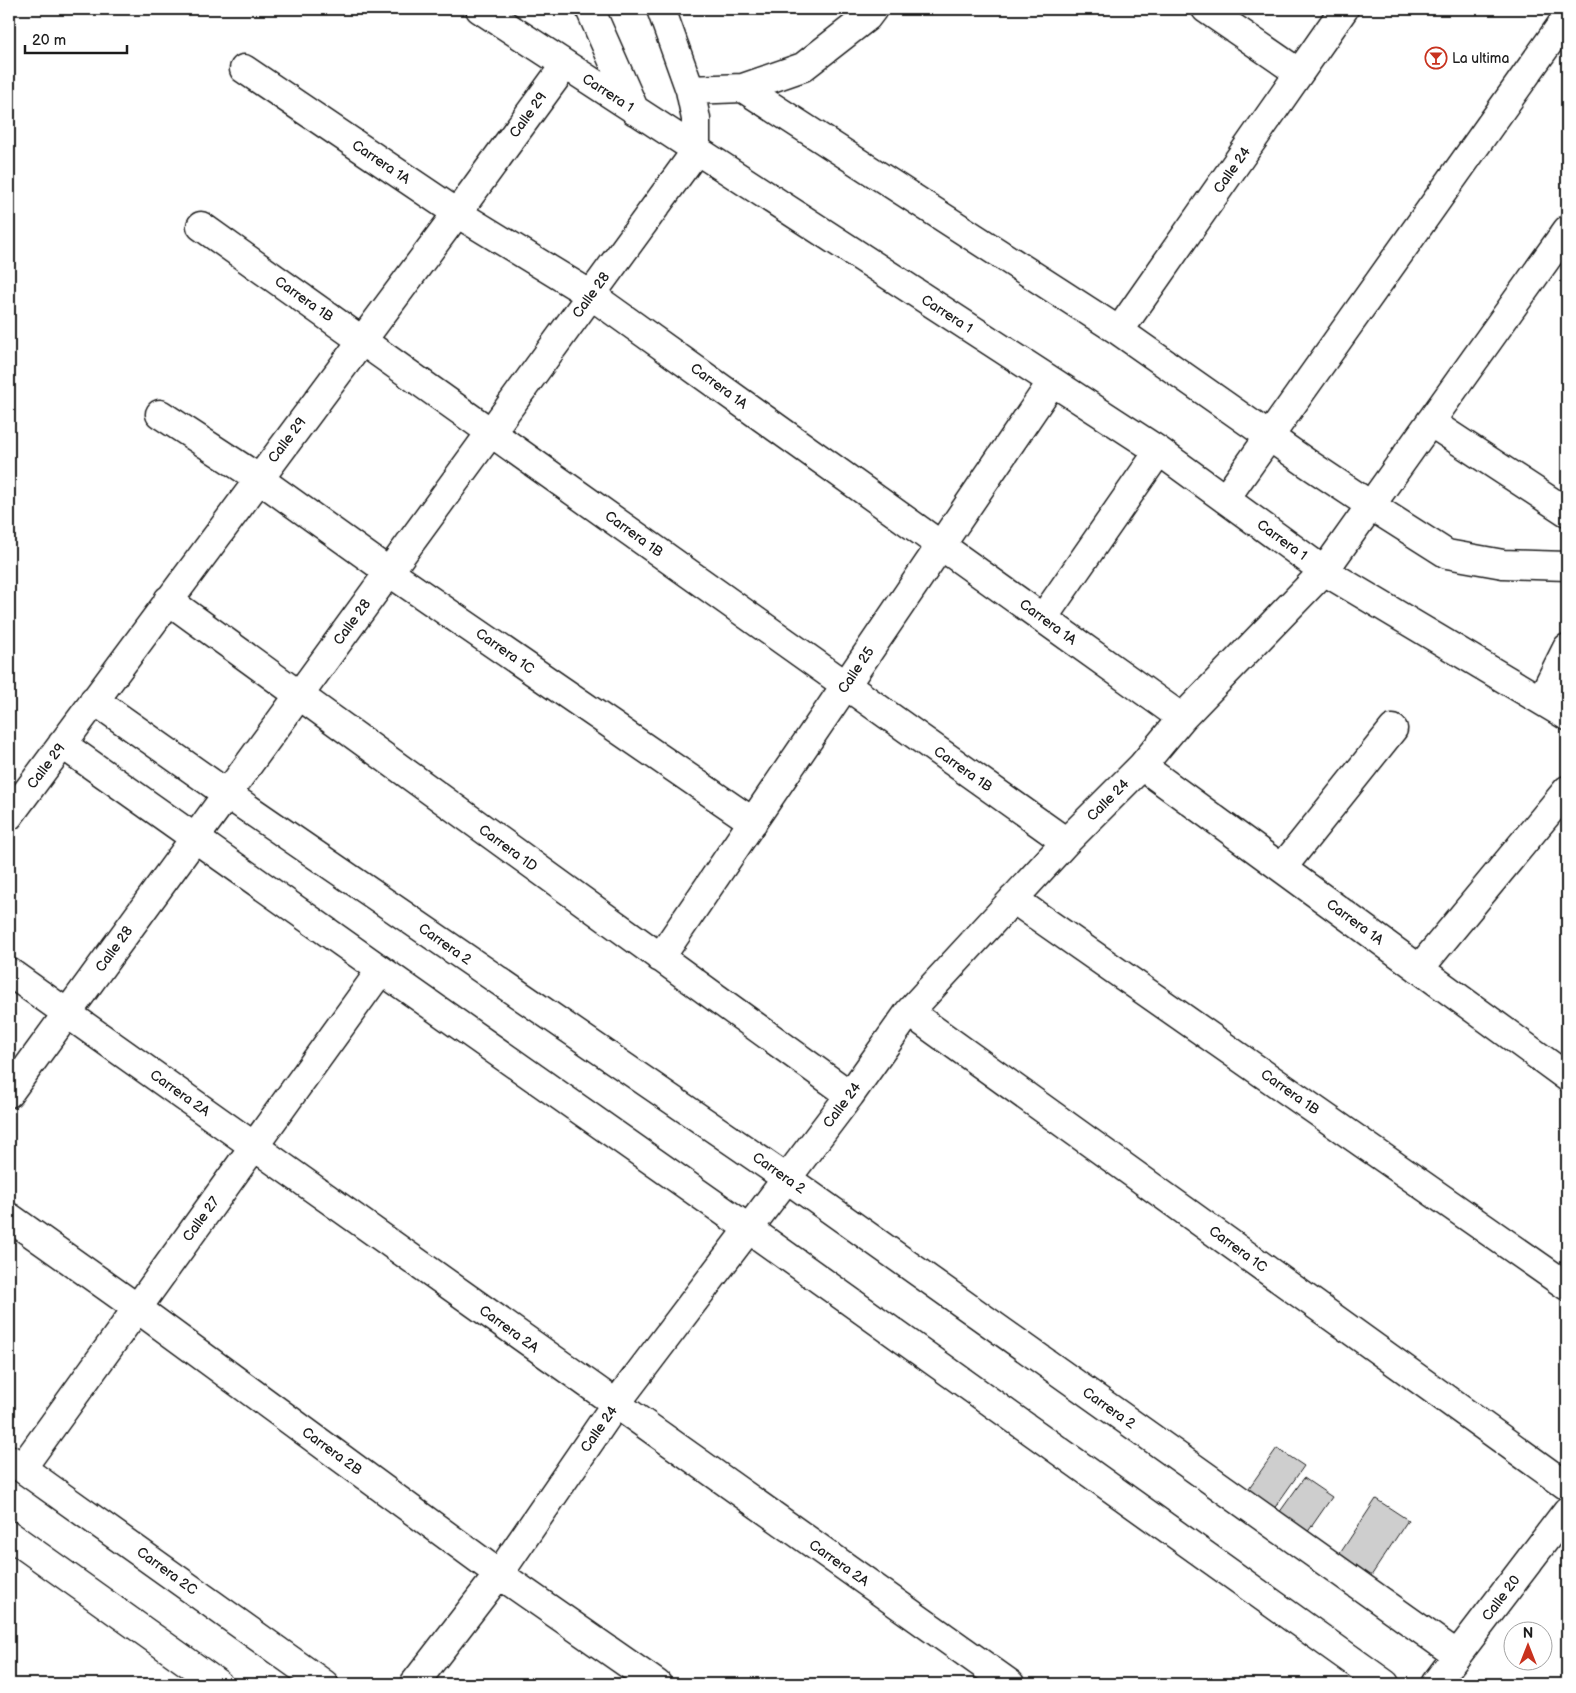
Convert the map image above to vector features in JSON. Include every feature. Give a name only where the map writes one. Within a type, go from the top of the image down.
[{"type":"street","name":"Carrera 1","points":[[480,9],[1159,451],[1324,570],[1567,716]]},
{"type":"street","points":[[590,9],[635,111]]},
{"type":"street","points":[[661,9],[690,90],[696,119],[696,151]]},
{"type":"street","points":[[690,90],[743,88],[803,67],[867,17],[873,9]]},
{"type":"street","points":[[1206,9],[1299,73]]},
{"type":"street","name":"Calle 24","points":[[1119,331],[1344,9]]},
{"type":"street","points":[[1225,499],[1567,17]]},
{"type":"street","name":"Calle 29","points":[[9,816],[565,65]]},
{"type":"street","name":"Carrera 1A","points":[[244,69],[457,213],[591,295],[1182,718]]},
{"type":"street","points":[[743,88],[1119,331],[1370,505],[1446,554],[1503,564],[1567,566]]},
{"type":"street","name":"Calle 28","points":[[9,1093],[696,151]]},
{"type":"street","name":"Carrera 1B","points":[[201,226],[1066,842]]},
{"type":"street","points":[[1324,570],[1567,230]]},
{"type":"street","name":"Calle 25","points":[[660,958],[1052,382]]},
{"type":"street","name":"Carrera 1C","points":[[160,414],[258,478],[389,572],[753,822]]},
{"type":"street","points":[[1430,422],[1567,512]]},
{"type":"street","points":[[1043,618],[1159,451]]},
{"type":"street","name":"Calle 24","points":[[414,1684],[499,1574],[616,1405],[850,1095],[909,1012],[1066,842],[1142,766],[1182,718],[1324,570]]},
{"type":"street","name":"Carrera 1D","points":[[168,600],[850,1095]]},
{"type":"street","points":[[1542,700],[1567,648]]},
{"type":"street","name":"Carrera 2","points":[[94,700],[227,794],[786,1178],[1457,1656]]},
{"type":"street","points":[[1282,868],[1392,729]]},
{"type":"street","points":[[62,744],[749,1228],[1385,1684]]},
{"type":"street","name":"Carrera 1A","points":[[1142,766],[1567,1077]]},
{"type":"street","points":[[1419,969],[1567,790]]},
{"type":"street","name":"Carrera 1B","points":[[1013,899],[1567,1286]]},
{"type":"street","name":"Calle 27","points":[[15,1463],[137,1308],[381,970]]},
{"type":"street","name":"Carrera 2A","points":[[9,972],[1010,1684]]},
{"type":"street","name":"Carrera 1C","points":[[909,1012],[1567,1486]]},
{"type":"street","name":"Carrera 2B","points":[[9,1217],[137,1308],[499,1574],[657,1684]]},
{"type":"street","name":"Carrera 2C","points":[[15,1463],[324,1684]]},
{"type":"street","name":"Calle 20","points":[[1434,1684],[1567,1511]]},
{"type":"street","points":[[9,1535],[218,1684]]},
{"type":"building","points":[[1277,1448],[1304,1466],[1271,1513],[1244,1495]]},
{"type":"building","points":[[1304,1478],[1332,1497],[1307,1533],[1279,1513]]},
{"type":"building","points":[[1376,1499],[1408,1520],[1367,1582],[1335,1561]]},
{"type":"place","name":"La ultima","points":[[1436,58]]}]
